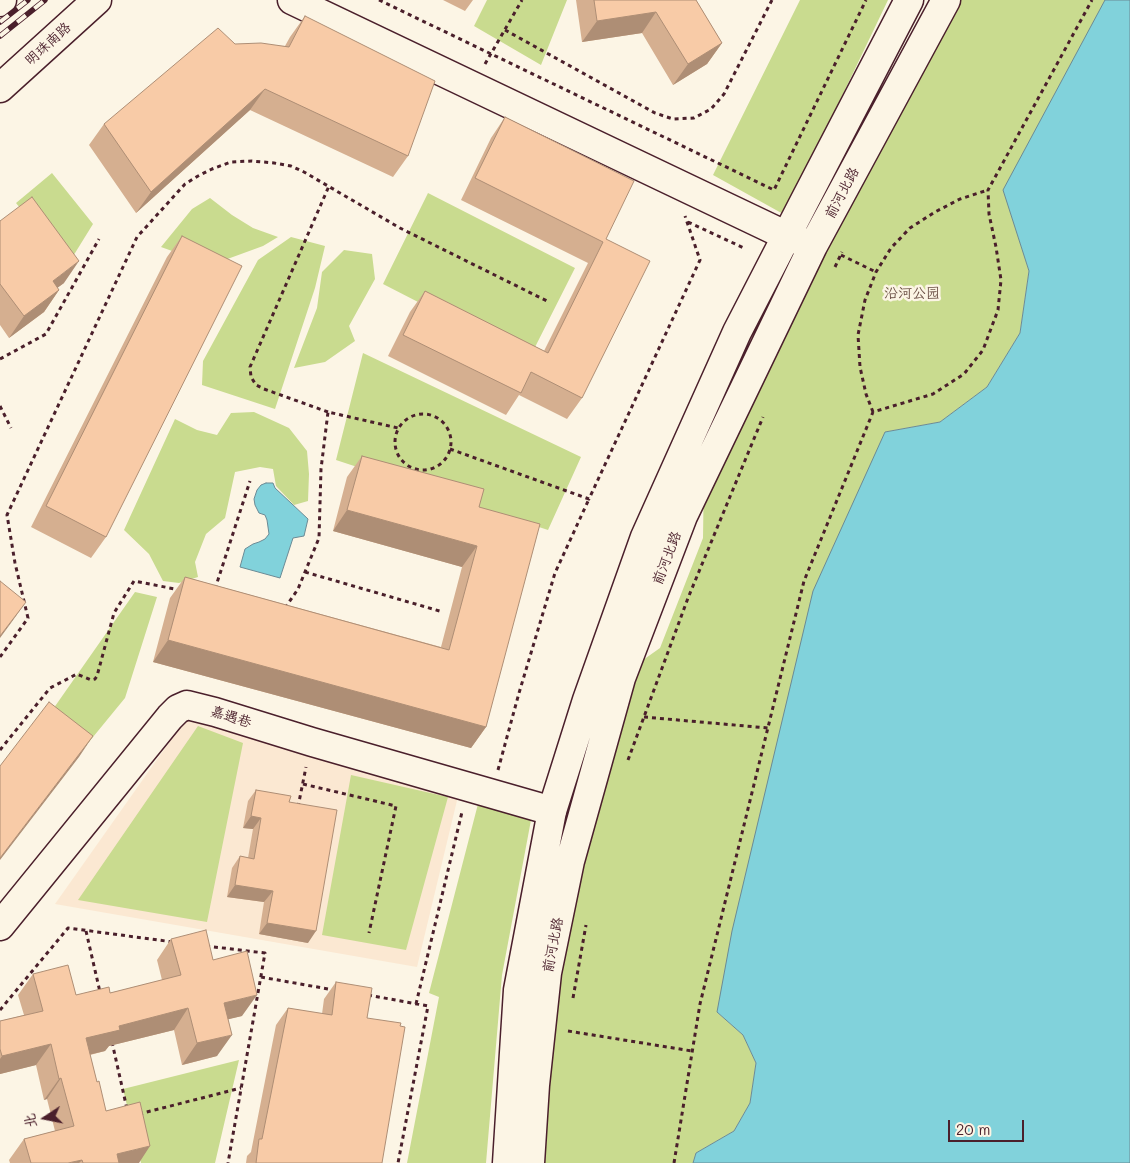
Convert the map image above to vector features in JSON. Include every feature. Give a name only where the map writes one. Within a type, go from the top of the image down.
[{"type":"main road","name":"明珠南路","points":[[0,88],[97,0]]},
{"type":"main road","points":[[292,0],[787,236],[813,246]]},
{"type":"main road","name":"前河北路","points":[[507,1163],[518,990],[552,811],[586,700],[644,537],[738,332],[909,0]]},
{"type":"main road","name":"前河北路","points":[[530,1163],[535,1085],[546,973],[570,861],[621,678],[683,516],[813,246],[946,0]]},
{"type":"main road","name":"嘉遇巷","points":[[0,926],[163,724],[178,709],[187,705],[552,811]]},
{"type":"path","points":[[379,0],[774,190],[866,0]]},
{"type":"path","points":[[472,86],[522,0]]},
{"type":"path","points":[[505,30],[655,113],[673,119],[694,118],[711,109],[724,94],[772,0]]},
{"type":"path","points":[[872,412],[933,394],[964,374],[983,350],[998,310],[1001,280],[989,214],[988,190],[1092,0]]},
{"type":"path","points":[[0,657],[28,618],[15,563],[7,515],[137,237],[185,184],[212,168],[231,162],[252,161],[291,166],[400,228],[547,301]]},
{"type":"path","points":[[329,186],[250,367],[251,377],[256,384],[264,389],[328,412],[398,428]]},
{"type":"path","points":[[674,1163],[700,1004],[804,581],[872,412],[860,367],[858,335],[865,300],[876,272],[891,248],[910,228],[960,199],[988,190]]},
{"type":"path","points":[[416,1004],[480,790],[520,692],[555,573],[700,260],[684,212]]},
{"type":"path","points":[[687,222],[746,249]]},
{"type":"path","points":[[0,359],[46,334],[99,239]]},
{"type":"path","points":[[833,271],[845,246]]},
{"type":"path","points":[[841,255],[876,272]]},
{"type":"path","points":[[0,406],[11,428]]},
{"type":"path","points":[[284,611],[298,589],[319,538],[321,468],[328,412]]},
{"type":"path","points":[[429,414],[437,418],[449,431],[451,440],[450,450],[446,458],[439,465],[431,469],[421,470],[412,468],[398,454],[395,446],[395,437],[398,428],[411,416],[429,414]]},
{"type":"path","points":[[628,761],[688,598],[764,415]]},
{"type":"path","points":[[450,450],[589,499]]},
{"type":"path","points":[[212,597],[250,482]]},
{"type":"path","points":[[305,572],[443,612]]},
{"type":"path","points":[[0,750],[50,688],[77,674],[91,680],[95,679],[114,613],[134,581],[182,591]]},
{"type":"path","points":[[644,717],[768,728]]},
{"type":"path","points":[[297,812],[312,742]]},
{"type":"path","points":[[303,784],[396,806],[369,933]]},
{"type":"path","points":[[572,1002],[588,917]]},
{"type":"path","points":[[0,1010],[68,928],[180,942]]},
{"type":"path","points":[[86,930],[101,996]]},
{"type":"path","points":[[199,945],[265,953],[228,1163]]},
{"type":"path","points":[[261,977],[339,990]]},
{"type":"path","points":[[368,996],[428,1006],[398,1163]]},
{"type":"path","points":[[567,1031],[692,1051]]},
{"type":"path","points":[[110,1033],[129,1117]]},
{"type":"path","points":[[138,1114],[241,1088]]},
{"type":"shaded area","points":[[192,710],[460,788],[417,967],[55,904]]},
{"type":"green space","points":[[487,0],[567,0],[541,65],[474,26]]},
{"type":"green space","points":[[800,0],[888,0],[785,215],[713,175]]},
{"type":"green space","name":"沿河公园","points":[[933,0],[1122,0],[1004,190],[1029,271],[1020,333],[987,387],[940,422],[885,432],[717,1012],[743,1035],[756,1063],[750,1103],[734,1131],[696,1153],[693,1163],[523,1163],[619,677],[660,648],[703,538],[704,468]]},
{"type":"green space","points":[[52,173],[93,224],[67,266],[16,203]]},
{"type":"green space","points":[[428,193],[575,268],[529,359],[383,284]]},
{"type":"green space","points":[[210,198],[253,228],[278,237],[263,246],[211,265],[161,247],[192,209]]},
{"type":"green space","points":[[291,237],[325,246],[315,288],[275,409],[202,385],[203,361],[258,260]]},
{"type":"green space","points":[[344,250],[372,254],[375,279],[349,326],[355,341],[325,362],[294,368],[317,308],[322,272]]},
{"type":"green space","points":[[363,353],[581,457],[548,530],[336,460]]},
{"type":"green space","points":[[254,412],[289,428],[307,451],[309,474],[308,501],[294,505],[276,486],[273,469],[260,467],[235,472],[225,518],[206,534],[195,562],[198,577],[179,583],[163,581],[149,554],[124,530],[175,419],[197,430],[217,435],[231,413]]},
{"type":"green space","points":[[135,592],[157,597],[125,698],[84,748],[44,722]]},
{"type":"green space","points":[[198,726],[243,743],[207,922],[78,900]]},
{"type":"green space","points":[[351,775],[448,797],[406,950],[322,935]]},
{"type":"green space","points":[[478,804],[531,820],[502,975],[486,1163],[407,1163],[439,997],[429,993]]},
{"type":"green space","points":[[239,1060],[215,1163],[141,1163],[123,1089]]},
{"type":"water","points":[[1105,0],[1130,0],[1130,1163],[693,1163],[696,1153],[734,1131],[750,1103],[756,1063],[743,1035],[717,1012],[732,931],[813,591],[885,432],[940,422],[987,387],[1020,333],[1029,271],[1003,190]]},
{"type":"water","points":[[266,483],[273,483],[275,488],[308,519],[304,536],[293,538],[280,578],[240,567],[245,549],[265,539],[269,534],[265,515],[259,513],[254,499],[257,490]]},
{"type":"building","points":[[594,0],[696,0],[722,43],[688,64],[656,12],[597,21]]},
{"type":"building","points":[[305,16],[435,81],[408,156],[265,89],[151,192],[104,124],[218,28],[235,44],[261,43],[289,47]]},
{"type":"building","points":[[505,117],[634,181],[606,239],[650,261],[582,398],[531,372],[521,393],[403,335],[425,291],[548,353],[603,242],[475,178]]},
{"type":"building","points":[[32,197],[79,261],[53,281],[59,290],[24,316],[0,284],[0,221]]},
{"type":"building","points":[[182,236],[242,266],[106,537],[46,506]]},
{"type":"building","points":[[362,456],[484,489],[479,507],[540,524],[486,727],[168,640],[185,577],[449,650],[477,546],[347,510]]},
{"type":"building","points":[[0,581],[26,602],[0,636]]},
{"type":"building","points":[[49,702],[93,736],[0,858],[0,766]]},
{"type":"building","points":[[256,790],[291,796],[289,802],[337,810],[316,931],[267,923],[273,891],[235,885],[240,856],[254,859],[261,818],[251,816]]},
{"type":"building","points":[[206,930],[213,960],[247,951],[257,995],[224,1003],[232,1035],[197,1043],[188,1008],[119,1026],[120,1030],[86,1038],[106,1111],[140,1102],[150,1146],[117,1154],[119,1163],[83,1163],[82,1160],[68,1163],[31,1163],[24,1139],[74,1126],[61,1078],[59,1079],[51,1044],[2,1056],[0,1049],[0,1021],[43,1011],[33,974],[68,965],[76,995],[109,987],[110,993],[181,975],[171,939]]},
{"type":"building","points":[[336,982],[372,988],[367,1018],[401,1023],[400,1026],[405,1027],[382,1163],[256,1163],[259,1139],[262,1139],[288,1008],[332,1015]]},
{"type":"railway","points":[[0,22],[28,0]]},
{"type":"railway","points":[[0,36],[45,0]]}]
